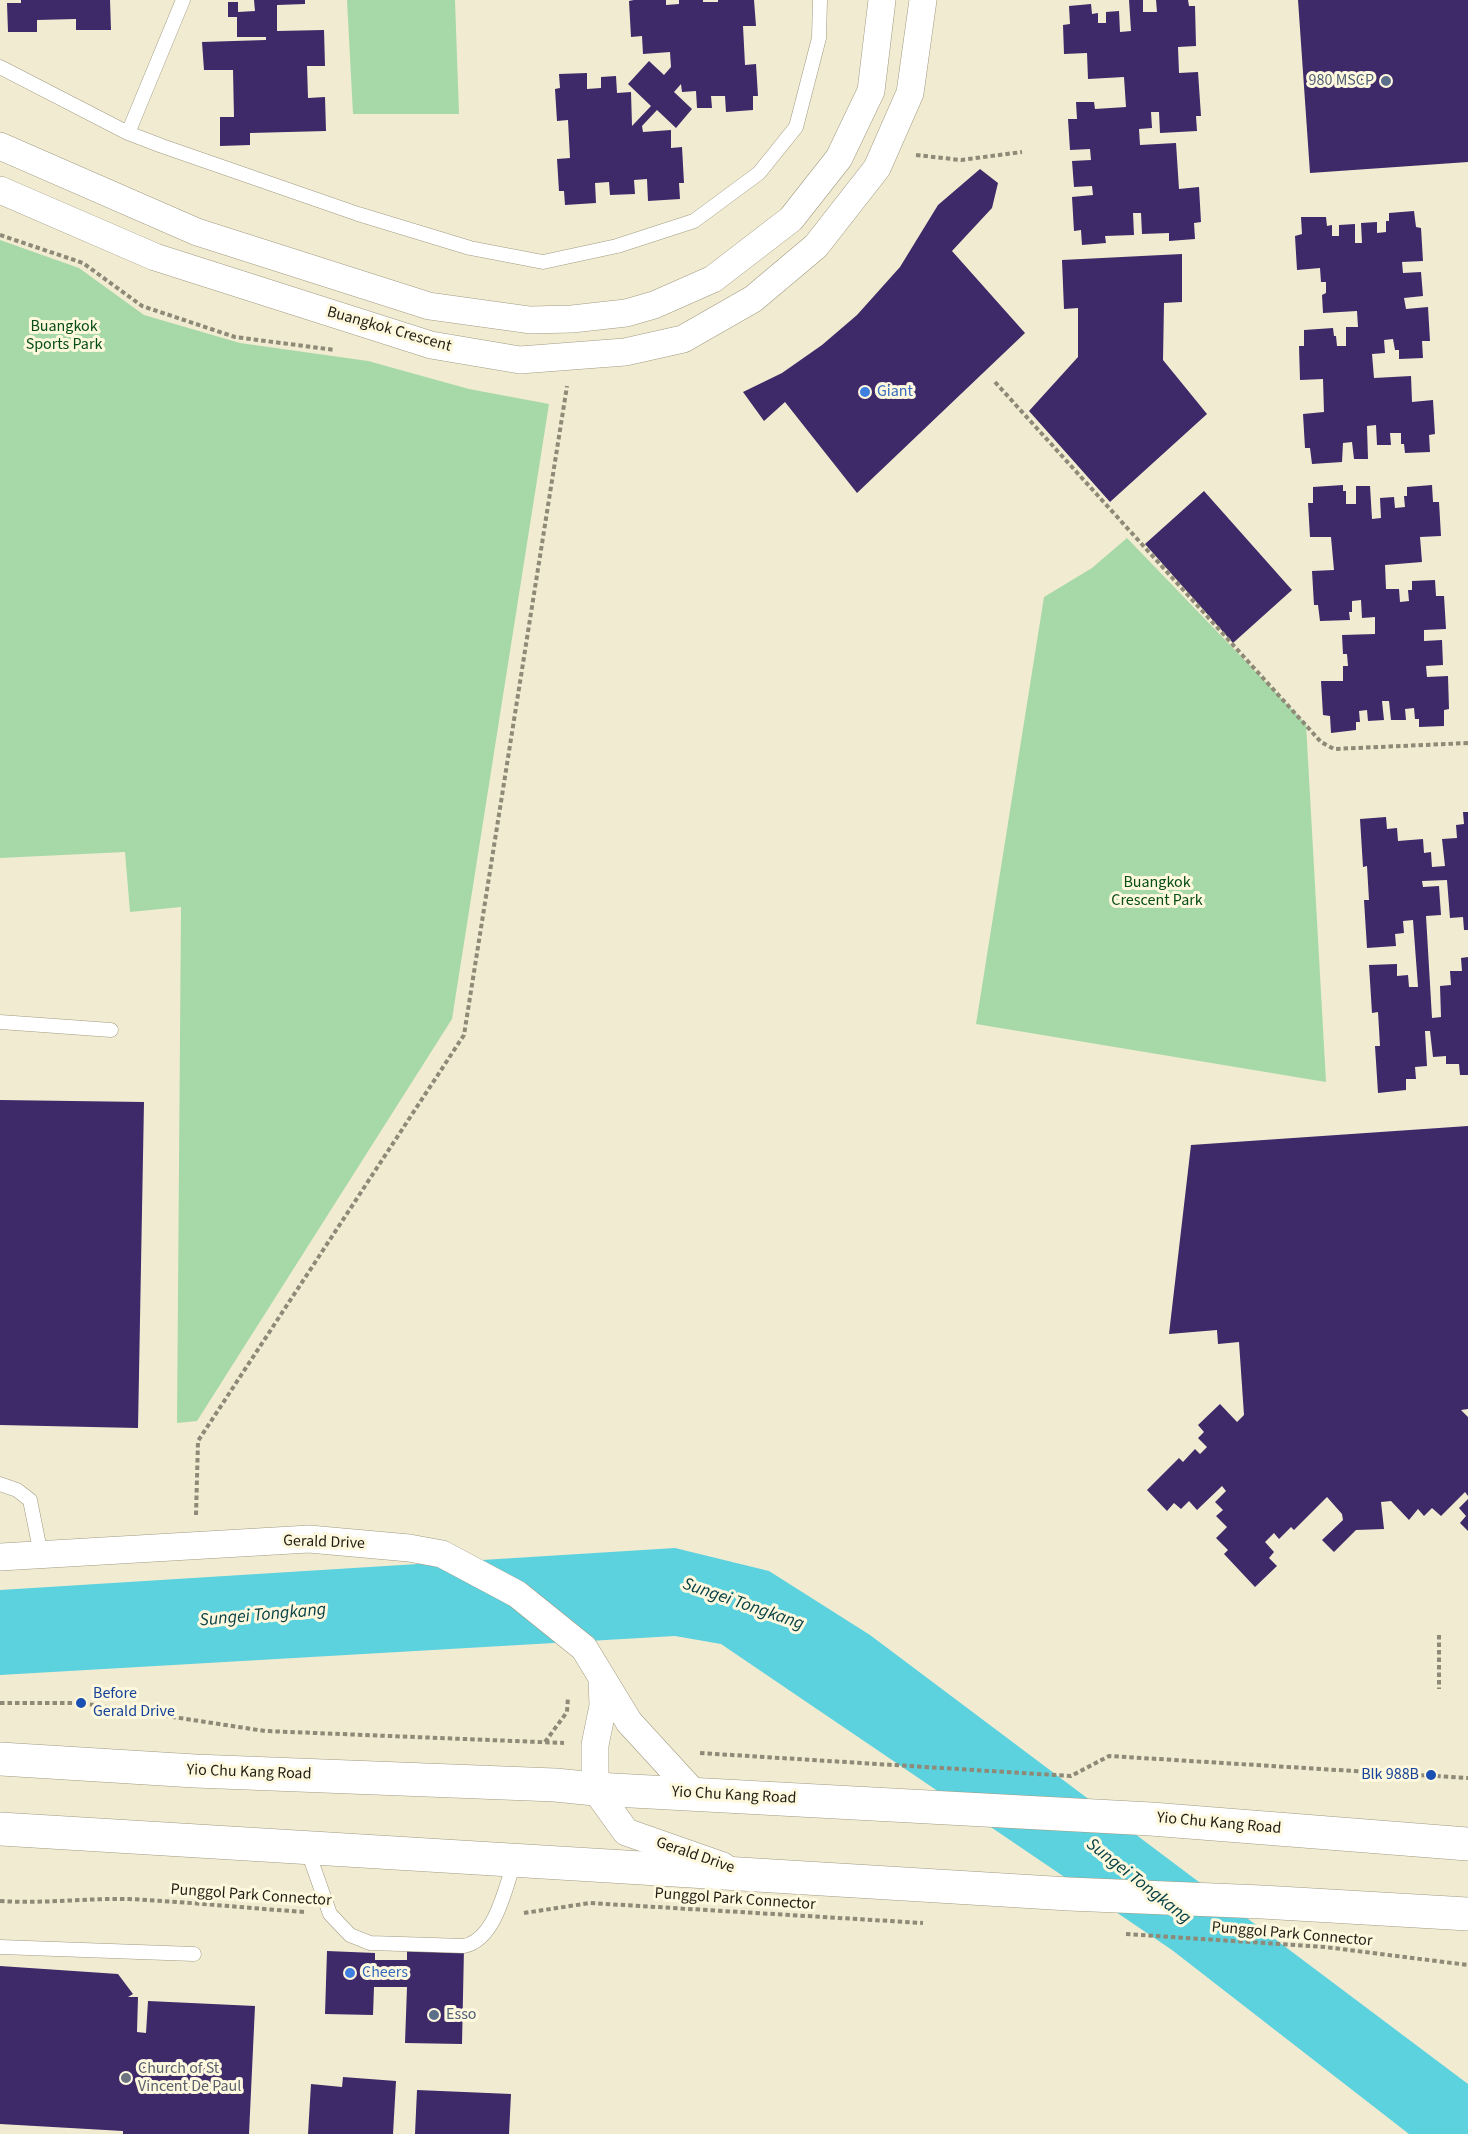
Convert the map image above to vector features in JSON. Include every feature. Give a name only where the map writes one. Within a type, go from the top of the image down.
[{"type":"main road","name":"Yio Chu Kang Road","points":[[0,1759],[195,1771],[555,1785],[956,1807],[1151,1819],[1468,1844]]},
{"type":"main road","points":[[0,1829],[1069,1894],[1468,1914]]},
{"type":"street","points":[[0,146],[197,232],[429,306],[530,320],[572,319],[626,313],[654,304],[713,279],[791,219],[839,158],[871,91],[882,0]]},
{"type":"street","name":"Buangkok Crescent","points":[[0,190],[155,257],[430,345],[520,360],[625,352],[683,339],[753,299],[816,246],[877,168],[910,93],[923,0]]},
{"type":"street","name":"Gerald Drive","points":[[0,1557],[309,1539],[410,1548],[442,1554],[517,1594],[584,1648],[629,1722],[695,1794]]},
{"type":"street","name":"Gerald Drive","points":[[602,1678],[603,1706],[595,1745],[596,1789],[626,1832],[750,1874]]},
{"type":"lane","points":[[128,133],[183,0]]},
{"type":"lane","points":[[0,67],[128,133],[358,214],[470,248],[543,262],[617,246],[694,221],[759,173],[796,127],[819,38],[820,0]]},
{"type":"lane","points":[[0,1022],[111,1030]]},
{"type":"lane","points":[[0,1484],[24,1494],[30,1500],[41,1555]]},
{"type":"lane","points":[[307,1848],[330,1914],[350,1935],[370,1943],[464,1947],[474,1944],[483,1936],[494,1918],[515,1860]]},
{"type":"lane","points":[[0,1947],[194,1954]]},
{"type":"path","points":[[937,159],[961,160],[1022,152]]},
{"type":"path","points":[[995,382],[1321,742],[1334,749],[1468,743]]},
{"type":"path","points":[[195,1546],[198,1441],[464,1035],[567,386]]},
{"type":"path","points":[[1439,1635],[1439,1689]]},
{"type":"path","points":[[545,1742],[567,1712],[569,1689]]},
{"type":"path","points":[[0,1703],[81,1702],[265,1731]]},
{"type":"path","points":[[862,1764],[1071,1776],[1109,1756],[1468,1778]]},
{"type":"path","name":"Punggol Park Connector","points":[[0,1902],[82,1898],[131,1899],[330,1914]]},
{"type":"path","name":"Punggol Park Connector","points":[[494,1918],[590,1903],[933,1923]]},
{"type":"path","name":"Punggol Park Connector","points":[[1122,1934],[1325,1947],[1468,1965]]},
{"type":"green space","points":[[347,0],[455,0],[459,114],[353,114]]},
{"type":"green space","name":"Buangkok Sports Park","points":[[0,240],[79,268],[144,315],[240,343],[368,361],[469,389],[549,404],[452,1019],[197,1421],[177,1423],[181,907],[130,912],[125,852],[0,858]]},
{"type":"green space","name":"Buangkok Crescent Park","points":[[1127,538],[1306,724],[1326,1082],[976,1024],[1044,597],[1092,568]]},
{"type":"water","name":"Sungei Tongkang","points":[[675,1548],[769,1571],[870,1635],[1468,2084],[1468,2134],[1409,2134],[1172,1950],[721,1644],[675,1636],[0,1675],[0,1590]]},
{"type":"building","points":[[21,0],[110,0],[111,30],[76,30],[76,19],[37,20],[37,32],[8,32],[7,3],[21,3]]},
{"type":"building","points":[[254,0],[305,0],[305,4],[277,5],[277,31],[324,30],[325,66],[307,66],[308,98],[325,97],[326,131],[250,133],[250,145],[220,146],[220,117],[234,117],[233,70],[204,70],[202,42],[266,40],[266,37],[237,37],[237,17],[228,17],[228,2],[238,2],[238,12],[255,11]]},
{"type":"building","points":[[666,0],[666,5],[679,4],[679,0],[718,2],[718,0],[754,0],[756,26],[743,26],[745,65],[756,64],[758,96],[753,96],[753,110],[726,112],[725,96],[711,96],[712,108],[697,108],[696,91],[682,92],[681,84],[674,92],[692,109],[676,128],[657,110],[642,126],[643,132],[671,130],[671,148],[682,147],[684,183],[679,183],[680,199],[648,201],[647,179],[634,180],[635,194],[610,195],[609,182],[595,183],[596,203],[565,205],[564,191],[559,191],[557,159],[570,158],[568,120],[557,121],[555,89],[560,88],[559,74],[587,73],[587,89],[601,88],[601,77],[616,76],[617,93],[631,92],[632,126],[651,106],[628,84],[649,61],[664,75],[671,67],[670,52],[643,54],[642,36],[631,37],[629,1]]},
{"type":"building","points":[[1129,0],[1143,0],[1143,12],[1157,12],[1156,0],[1188,0],[1189,6],[1195,6],[1196,46],[1178,47],[1179,73],[1198,72],[1201,116],[1196,116],[1197,131],[1160,133],[1159,112],[1151,112],[1152,128],[1139,129],[1140,145],[1176,143],[1179,189],[1199,187],[1201,222],[1194,223],[1195,239],[1169,241],[1169,233],[1142,234],[1141,213],[1133,213],[1134,235],[1105,236],[1106,243],[1082,245],[1081,230],[1074,231],[1072,197],[1093,195],[1092,186],[1074,187],[1072,161],[1091,160],[1090,149],[1070,150],[1068,119],[1077,119],[1076,102],[1094,102],[1095,109],[1126,107],[1124,77],[1088,79],[1087,53],[1064,54],[1063,25],[1070,24],[1069,6],[1091,4],[1092,14],[1098,13],[1098,23],[1106,23],[1106,12],[1119,11],[1120,32],[1131,31]]},
{"type":"building","name":"980 MSCP","points":[[1298,0],[1468,0],[1468,162],[1310,173]]},
{"type":"building","points":[[980,169],[998,183],[992,208],[952,251],[1025,333],[857,493],[785,402],[764,421],[743,392],[782,373],[822,345],[857,315],[900,267],[938,205]]},
{"type":"building","points":[[1414,211],[1416,227],[1421,228],[1423,261],[1402,262],[1403,273],[1421,272],[1423,296],[1404,298],[1406,309],[1428,307],[1430,341],[1422,341],[1423,358],[1399,359],[1399,350],[1395,350],[1393,339],[1384,340],[1385,353],[1372,354],[1374,378],[1411,376],[1412,402],[1433,400],[1435,434],[1429,435],[1430,452],[1405,453],[1404,444],[1401,444],[1401,433],[1390,433],[1391,445],[1377,445],[1376,425],[1367,426],[1368,459],[1354,459],[1352,442],[1343,443],[1342,462],[1312,464],[1310,448],[1305,448],[1303,414],[1324,412],[1323,379],[1300,380],[1299,346],[1304,346],[1304,330],[1333,328],[1337,346],[1346,346],[1346,327],[1358,327],[1357,311],[1323,313],[1322,295],[1326,293],[1326,282],[1321,282],[1320,268],[1297,270],[1295,236],[1302,234],[1301,217],[1326,217],[1327,226],[1332,225],[1332,236],[1339,236],[1339,225],[1355,224],[1355,243],[1362,243],[1361,223],[1377,222],[1377,233],[1386,232],[1389,213]]},
{"type":"building","points":[[1182,254],[1182,302],[1164,303],[1163,360],[1207,414],[1110,502],[1029,411],[1078,357],[1078,308],[1064,309],[1062,260]]},
{"type":"building","points":[[1343,485],[1343,491],[1346,491],[1346,504],[1356,504],[1356,486],[1370,486],[1372,519],[1381,518],[1380,498],[1394,497],[1395,508],[1405,507],[1404,496],[1407,496],[1407,487],[1432,485],[1433,502],[1439,502],[1441,536],[1420,537],[1422,562],[1385,565],[1386,589],[1399,589],[1400,602],[1409,601],[1408,590],[1412,590],[1412,581],[1435,580],[1436,596],[1444,596],[1446,629],[1424,630],[1424,641],[1442,640],[1443,665],[1426,666],[1427,677],[1448,676],[1449,709],[1444,710],[1444,726],[1419,727],[1419,719],[1415,719],[1414,708],[1405,709],[1406,720],[1391,720],[1389,701],[1382,701],[1384,720],[1368,721],[1367,710],[1359,711],[1360,722],[1356,722],[1356,730],[1331,733],[1330,716],[1323,715],[1321,681],[1343,681],[1343,666],[1348,666],[1347,654],[1343,654],[1342,635],[1375,634],[1375,617],[1362,618],[1361,600],[1352,601],[1352,612],[1349,612],[1350,620],[1320,621],[1318,605],[1314,605],[1312,571],[1334,570],[1331,537],[1310,537],[1308,503],[1313,503],[1313,487]]},
{"type":"building","points":[[1204,491],[1292,590],[1233,643],[1145,544]]},
{"type":"building","points":[[1463,812],[1468,812],[1468,930],[1464,930],[1463,917],[1450,918],[1447,880],[1422,881],[1423,887],[1439,886],[1441,915],[1426,916],[1432,1018],[1441,1017],[1440,986],[1451,985],[1450,971],[1462,971],[1461,958],[1468,957],[1468,1075],[1460,1075],[1459,1064],[1446,1064],[1446,1056],[1433,1057],[1430,1031],[1425,1031],[1427,1066],[1415,1067],[1416,1079],[1406,1079],[1406,1090],[1378,1093],[1375,1046],[1380,1046],[1378,1012],[1372,1013],[1369,965],[1397,964],[1397,976],[1408,975],[1409,987],[1418,987],[1413,920],[1403,921],[1404,933],[1395,934],[1396,946],[1367,948],[1364,900],[1369,900],[1367,866],[1363,867],[1360,819],[1386,817],[1387,829],[1397,828],[1398,841],[1423,839],[1424,853],[1431,852],[1432,867],[1445,866],[1442,839],[1457,838],[1456,825],[1464,824]]},
{"type":"building","points":[[0,1100],[144,1102],[138,1428],[0,1425]]},
{"type":"building","points":[[1468,1126],[1468,1409],[1461,1410],[1468,1417],[1468,1496],[1465,1492],[1441,1516],[1432,1508],[1424,1516],[1418,1509],[1409,1520],[1391,1501],[1381,1502],[1384,1529],[1356,1530],[1334,1552],[1322,1540],[1343,1520],[1342,1514],[1327,1497],[1294,1530],[1291,1527],[1279,1539],[1274,1533],[1265,1542],[1274,1552],[1269,1558],[1277,1566],[1255,1587],[1224,1554],[1228,1550],[1216,1538],[1227,1527],[1216,1516],[1223,1510],[1215,1502],[1226,1491],[1222,1486],[1197,1510],[1189,1501],[1181,1509],[1174,1503],[1167,1511],[1147,1490],[1179,1458],[1183,1462],[1195,1449],[1200,1454],[1207,1447],[1198,1438],[1204,1432],[1198,1425],[1220,1404],[1237,1422],[1244,1415],[1239,1342],[1218,1344],[1217,1330],[1169,1334],[1191,1145]]},
{"type":"building","points":[[1468,1499],[1468,1531],[1460,1523],[1466,1516],[1459,1508]]},
{"type":"building","name":"Esso","points":[[407,1946],[464,1948],[462,2044],[405,2043],[407,1987],[374,1987],[373,2015],[325,2014],[327,1951],[375,1953],[375,1960],[407,1960]]},
{"type":"building","name":"Church of St Vincent De Paul","points":[[0,1966],[118,1974],[133,1994],[128,1997],[138,1997],[137,2032],[146,2033],[148,2001],[255,2006],[249,2134],[123,2134],[123,2131],[0,2124]]},
{"type":"building","points":[[343,2077],[396,2081],[393,2134],[308,2134],[311,2084],[342,2087]]},
{"type":"building","points":[[417,2090],[511,2094],[509,2134],[415,2134]]},
{"type":"place","name":"980 MSCP","points":[[1386,81]]},
{"type":"place","name":"Giant","points":[[865,392]]},
{"type":"place","name":"Before Gerald Drive","points":[[81,1703]]},
{"type":"place","name":"Blk 988B","points":[[1431,1775]]},
{"type":"place","name":"Cheers","points":[[350,1973]]},
{"type":"place","name":"Esso","points":[[434,2015]]},
{"type":"place","name":"Church of St Vincent De Paul","points":[[126,2078]]}]
